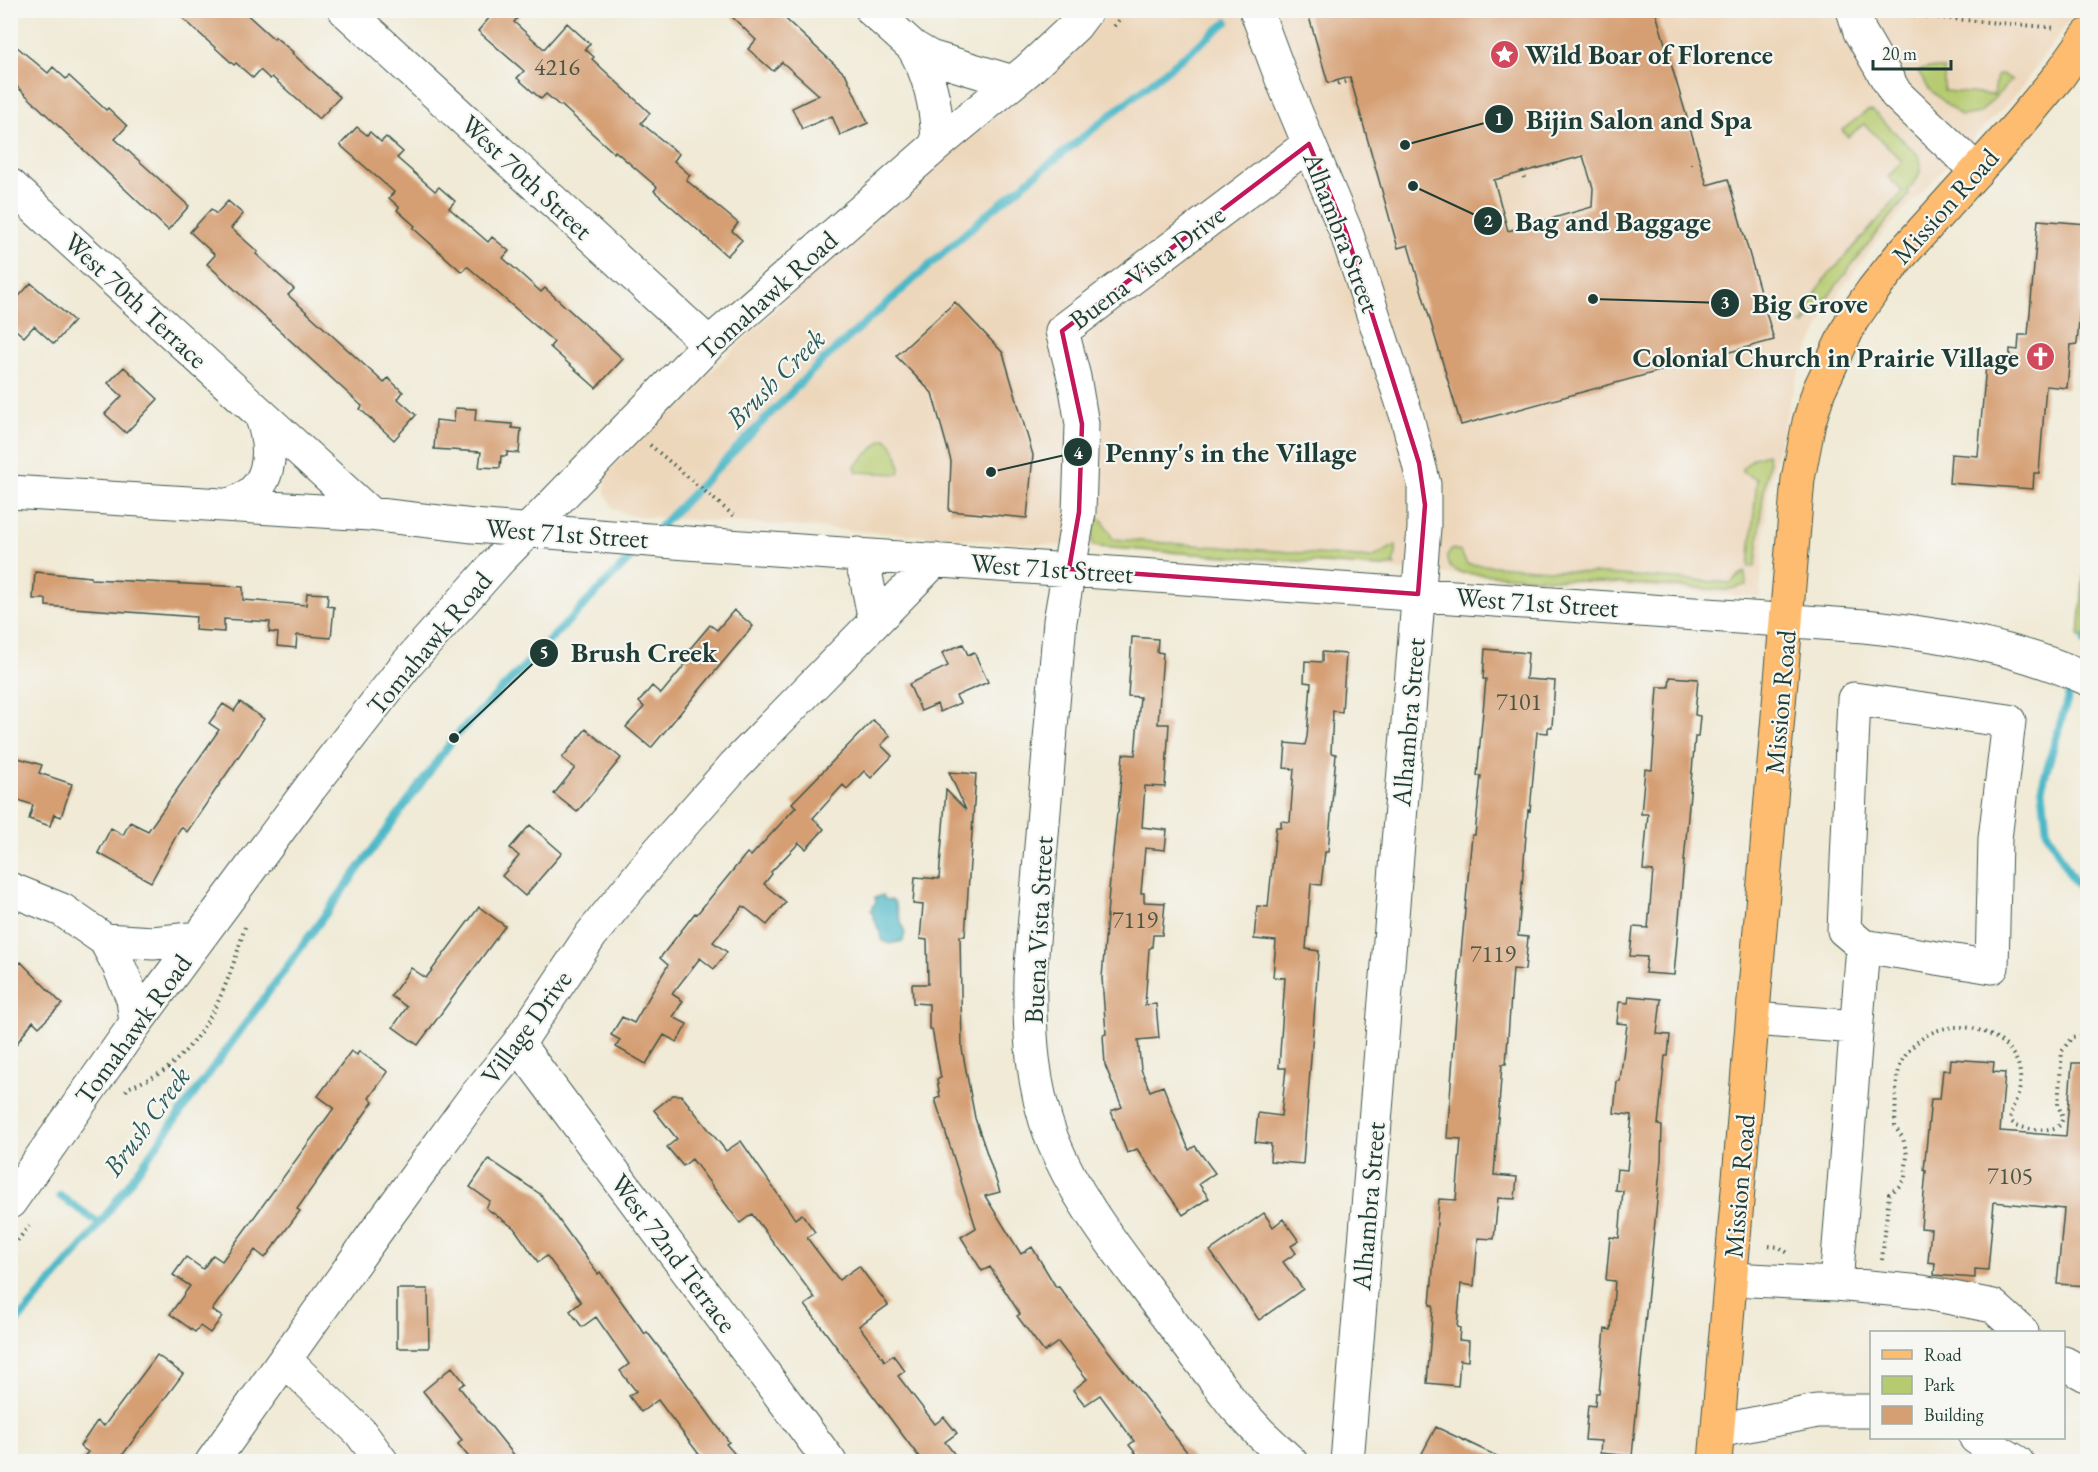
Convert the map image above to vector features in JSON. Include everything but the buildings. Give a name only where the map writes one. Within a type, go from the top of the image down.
[{"type":"main road","name":"Mission Road","points":[[1716,1446],[1798,479],[1809,423],[1820,390],[1852,320],[1872,290],[2060,76],[2088,35]]},
{"type":"street","name":"West 70th Street","points":[[345,10],[709,344]]},
{"type":"street","points":[[872,10],[914,47],[930,57],[1013,82]]},
{"type":"street","name":"Tomahawk Road","points":[[21,1212],[136,1023],[310,788],[406,665],[527,530],[709,344],[938,144],[1013,82],[1075,26],[1087,10]]},
{"type":"street","name":"Alhambra Street","points":[[1256,10],[1346,232],[1407,417],[1424,484],[1425,505],[1418,594],[1347,1461]]},
{"type":"street","points":[[1853,10],[1863,39],[1896,94],[1977,171]]},
{"type":"street","points":[[914,47],[931,88],[938,125],[938,144]]},
{"type":"street","name":"Buena Vista Drive","points":[[1069,569],[1079,512],[1082,424],[1074,377],[1062,331],[1309,144]]},
{"type":"street","name":"West 70th Terrace","points":[[10,185],[370,514]]},
{"type":"street","points":[[228,505],[252,495],[262,480],[269,452],[268,433],[261,415]]},
{"type":"street","name":"West 71st Street","points":[[10,492],[370,514],[473,526],[687,543],[1864,626],[1932,633],[2017,653],[2088,679]]},
{"type":"street","points":[[858,554],[866,576],[875,621]]},
{"type":"street","name":"Village Drive","points":[[212,1461],[466,1108],[518,1044],[591,935],[659,851],[735,765],[935,560]]},
{"type":"street","name":"Buena Vista Street","points":[[1069,569],[1060,621],[1030,977],[1029,1022],[1040,1100],[1052,1138],[1091,1215],[1234,1405],[1291,1461]]},
{"type":"street","points":[[1854,699],[2009,721],[1995,839],[1992,967],[1863,946],[1844,930],[1854,699]]},
{"type":"street","points":[[10,888],[62,910],[105,940],[133,999],[136,1023]]},
{"type":"street","points":[[105,940],[153,943],[199,938]]},
{"type":"street","points":[[1836,1284],[1863,946]]},
{"type":"street","points":[[1754,1019],[1856,1027]]},
{"type":"street","name":"West 72nd Terrace","points":[[518,1044],[830,1461]]},
{"type":"street","points":[[1731,1279],[1836,1284],[1922,1292],[1993,1306],[2021,1331]]},
{"type":"street","points":[[285,1360],[360,1432],[382,1461]]},
{"type":"street","points":[[2065,1364],[2088,1376]]},
{"type":"street","points":[[1716,1446],[1817,1411],[1870,1411]]},
{"type":"street","points":[[1979,1439],[2017,1461]]},
{"type":"path","points":[[1896,14],[2049,27]]},
{"type":"path","points":[[1334,81],[1335,84],[1351,81]]},
{"type":"path","points":[[1555,163],[1556,169]]},
{"type":"path","points":[[1522,171],[1524,178]]},
{"type":"path","points":[[645,441],[722,507]]},
{"type":"path","points":[[122,1098],[128,1088],[168,1068],[203,1029],[219,1003],[245,926]]},
{"type":"path","points":[[1882,1265],[1888,1194],[1905,1178],[1907,1155],[1903,1138],[1895,1127],[1899,1069],[1918,1041],[1943,1028],[1962,1026],[1979,1029],[2000,1040],[2014,1055],[2019,1069],[2019,1093],[2011,1112],[2011,1121],[2019,1128],[2052,1130],[2060,1125],[2063,1118],[2058,1105],[2064,1045],[2072,1037],[2088,1035]]},
{"type":"path","points":[[10,1250],[21,1212]]},
{"type":"highlighted area","points":[[1309,144],[1346,232],[1419,463],[1425,505],[1418,594],[1069,569],[1079,512],[1082,424],[1062,331]]},
{"type":"shaded area","points":[[1110,11],[2074,11],[2019,91],[1897,218],[1873,246],[1829,307],[1802,365],[1790,399],[1768,492],[1760,597],[631,516],[612,508],[605,492],[607,472],[848,239],[1068,57]]},
{"type":"green space","points":[[1928,68],[1944,69],[1944,91],[1994,95],[1997,75],[2002,74],[2012,80],[1980,113],[1961,116],[1929,89],[1918,71]]},
{"type":"green space","points":[[1872,110],[1918,155],[1921,170],[1907,191],[1910,194],[1861,252],[1805,325],[1801,324],[1823,281],[1903,192],[1888,177],[1902,161],[1864,124],[1848,137],[1842,130],[1867,111]]},
{"type":"green space","points":[[886,439],[897,455],[900,465],[899,474],[857,472],[855,467],[857,464],[882,440]]},
{"type":"green space","points":[[1767,454],[1769,461],[1757,558],[1755,566],[1749,567],[1757,479],[1743,473],[1742,469],[1754,458]]},
{"type":"green space","points":[[1098,518],[1103,521],[1113,539],[1372,558],[1396,545],[1393,562],[1395,565],[1382,567],[1098,547],[1092,542],[1093,520]]},
{"type":"green space","points":[[2087,533],[2087,638],[2079,637]]},
{"type":"green space","points":[[1452,549],[1460,551],[1467,564],[1730,583],[1745,572],[1746,585],[1726,590],[1462,573],[1449,565],[1447,556]]},
{"type":"water","points":[[883,895],[885,899],[894,901],[905,933],[903,941],[890,944],[883,941],[871,910],[876,902],[875,898]]},
{"type":"waterway","name":"Brush Creek","points":[[657,530],[819,364],[988,213],[1227,22]]},
{"type":"waterway","name":"Brush Creek","points":[[10,1330],[89,1238],[454,738],[638,550]]},
{"type":"waterway","points":[[2085,642],[2088,635]]},
{"type":"waterway","points":[[2069,694],[2042,786],[2047,832],[2074,881],[2088,894]]},
{"type":"waterway","points":[[60,1196],[99,1223]]},
{"type":"place","name":"Wild Boar of Florence","points":[[1504,54]]},
{"type":"place","name":"Bijin Salon and Spa","points":[[1405,145]]},
{"type":"place","name":"Bag and Baggage","points":[[1413,186]]},
{"type":"place","name":"Big Grove","points":[[1593,299]]},
{"type":"place","name":"Colonial Church in Prairie Village","points":[[2040,357]]},
{"type":"place","name":"Penny's in the Village","points":[[991,472]]},
{"type":"place","name":"Brush Creek","points":[[454,738]]}]
